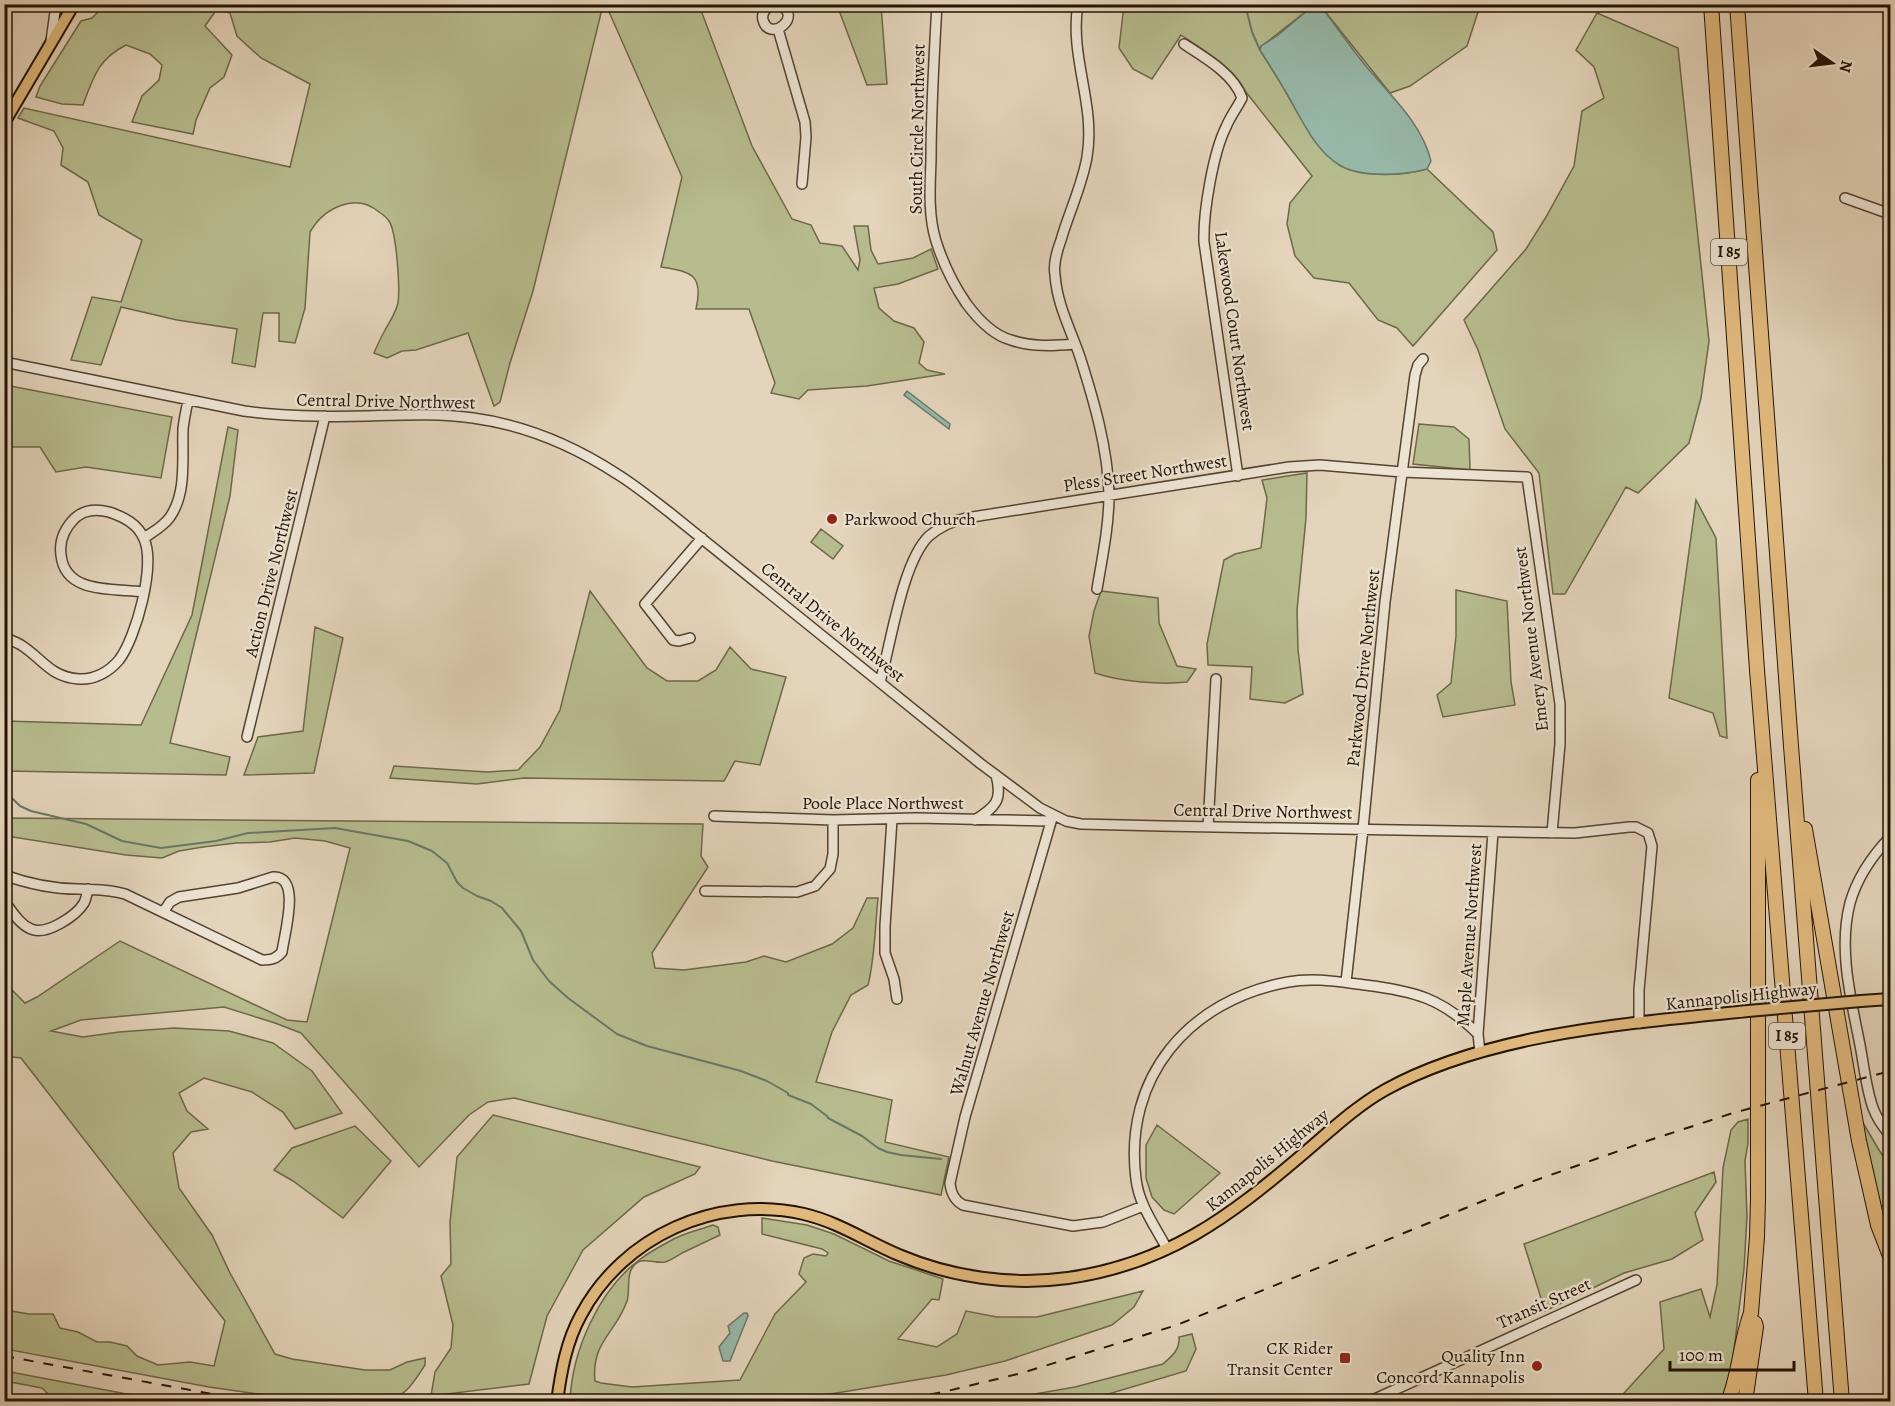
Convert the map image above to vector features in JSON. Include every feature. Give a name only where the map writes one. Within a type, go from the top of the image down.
[{"type":"highway","name":"I 85","points":[[1711,4],[1757,670],[1816,1401]]},
{"type":"highway","name":"I 85","points":[[1737,4],[1842,1401]]},
{"type":"highway","points":[[1728,1401],[1734,1387],[1751,1313],[1757,1237],[1757,670]]},
{"type":"highway","points":[[1791,746],[1859,1141],[1875,1214],[1890,1256]]},
{"type":"highway","points":[[1745,1401],[1756,1327],[1751,1313]]},
{"type":"main road","points":[[4,123],[74,4]]},
{"type":"main road","name":"Kannapolis Highway","points":[[557,1401],[566,1355],[579,1318],[601,1284],[615,1268],[637,1250],[662,1233],[694,1219],[713,1214],[750,1210],[802,1213],[836,1224],[919,1263],[957,1273],[993,1279],[1037,1281],[1085,1276],[1121,1267],[1167,1250],[1213,1225],[1235,1210],[1356,1110],[1380,1093],[1423,1072],[1480,1052],[1569,1033],[1639,1023],[1890,999]]},
{"type":"street","points":[[51,43],[57,4]]},
{"type":"street","points":[[774,4],[785,8],[788,14],[788,20],[784,26],[778,29],[766,26],[763,20],[766,8],[774,4]]},
{"type":"street","name":"South Circle Northwest","points":[[937,4],[930,201],[936,242],[947,270],[970,309],[996,333],[1009,340],[1032,345],[1074,344]]},
{"type":"street","points":[[1078,4],[1075,41],[1088,104],[1087,157],[1055,259],[1054,272],[1057,294],[1098,423],[1107,465],[1109,496],[1097,589]]},
{"type":"street","points":[[778,29],[805,122],[802,184]]},
{"type":"street","name":"Lakewood Court Northwest","points":[[1184,44],[1226,75],[1239,89],[1242,98],[1225,128],[1218,147],[1204,228],[1204,242],[1238,476]]},
{"type":"street","points":[[1845,198],[1890,214]]},
{"type":"street","name":"Parkwood Drive Northwest","points":[[1346,982],[1385,602],[1415,375],[1423,359]]},
{"type":"street","name":"Central Drive Northwest","points":[[4,362],[188,401],[275,416],[471,417],[531,432],[567,446],[618,474],[702,538],[1052,818],[1081,824],[1552,833],[1636,827],[1648,833],[1652,846],[1639,990],[1639,1023]]},
{"type":"street","points":[[144,538],[163,525],[178,499],[182,479],[184,426],[188,401]]},
{"type":"street","name":"Action Drive Northwest","points":[[247,737],[324,416]]},
{"type":"street","name":"Pless Street Northwest","points":[[880,682],[908,572],[916,555],[930,535],[950,522],[1289,467],[1320,465],[1402,472],[1527,477]]},
{"type":"street","name":"Emery Avenue Northwest","points":[[1527,477],[1560,704],[1560,744],[1552,833]]},
{"type":"street","points":[[4,637],[21,646],[50,670],[59,675],[77,679],[96,677],[113,666],[126,649],[137,621],[144,592],[149,556],[144,538],[136,526],[120,516],[101,510],[89,510],[74,519],[62,539],[60,553],[66,572],[89,587],[144,592]]},
{"type":"street","points":[[690,638],[679,641],[673,639],[645,604],[702,538]]},
{"type":"street","points":[[1208,827],[1216,679]]},
{"type":"street","points":[[975,820],[992,808],[998,800],[999,787],[996,775]]},
{"type":"street","name":"Poole Place Northwest","points":[[714,816],[833,820],[1052,818]]},
{"type":"street","name":"Walnut Avenue Northwest","points":[[1052,818],[965,1117],[950,1183],[951,1191],[956,1200],[963,1205],[1073,1226],[1103,1222],[1143,1206]]},
{"type":"street","points":[[892,819],[885,952],[894,979],[897,999]]},
{"type":"street","points":[[705,891],[797,892],[815,886],[830,869],[833,854],[833,820]]},
{"type":"street","name":"Maple Avenue Northwest","points":[[1480,1052],[1478,1037],[1493,832]]},
{"type":"street","points":[[1890,837],[1867,866],[1857,885],[1850,903],[1845,932],[1848,981],[1869,1096],[1878,1119],[1890,1135]]},
{"type":"street","points":[[4,875],[48,887],[114,890],[164,911],[262,960],[278,957],[282,952],[291,898],[289,888],[278,876],[238,888],[179,897],[170,902],[164,911]]},
{"type":"street","points":[[4,902],[30,929],[45,931],[76,912],[85,902],[88,889]]},
{"type":"street","points":[[1167,1250],[1143,1206],[1136,1180],[1137,1114],[1159,1064],[1191,1027],[1206,1015],[1262,988],[1304,980],[1346,982],[1414,993],[1454,1012],[1478,1037]]},
{"type":"street","name":"Transit Street","points":[[1368,1401],[1635,1280]]},
{"type":"shaded area","points":[[132,4],[603,5],[533,291],[500,402],[494,406],[468,333],[416,350],[402,351],[387,358],[374,353],[398,303],[397,262],[394,237],[389,221],[370,206],[360,203],[350,203],[332,210],[316,223],[310,232],[305,308],[295,343],[279,341],[279,313],[263,313],[255,367],[232,363],[237,329],[177,320],[121,307],[101,365],[71,360],[92,297],[121,302],[142,240],[99,215],[88,182],[61,165],[63,148],[54,131],[18,118],[24,108],[290,167],[310,84],[261,58],[237,36],[230,13],[217,9],[205,26],[232,55],[224,77],[210,88],[196,120],[193,134],[132,122],[142,96],[159,80],[162,65],[150,54],[126,45],[109,56],[103,63],[83,105],[62,104],[36,97],[40,86],[81,21],[92,18],[103,7]]},
{"type":"shaded area","points":[[1474,4],[1478,12],[1467,46],[1410,86],[1390,93],[1320,5]]},
{"type":"shaded area","points":[[606,5],[699,5],[752,146],[792,219],[811,225],[820,243],[842,246],[858,270],[860,260],[854,226],[868,226],[871,250],[878,264],[913,258],[931,249],[938,269],[898,284],[874,288],[879,308],[894,321],[914,328],[924,342],[919,363],[927,370],[945,374],[867,386],[808,390],[799,399],[771,393],[775,383],[749,309],[696,309],[698,288],[693,277],[687,273],[661,267],[682,177]]},
{"type":"shaded area","points":[[837,5],[881,5],[887,84],[867,85]]},
{"type":"shaded area","points":[[1124,5],[1314,5],[1260,50],[1303,122],[1339,165],[1349,169],[1383,174],[1427,169],[1493,232],[1497,250],[1413,346],[1397,328],[1378,320],[1349,283],[1314,278],[1295,256],[1287,224],[1290,203],[1312,176],[1233,74],[1181,35],[1152,79],[1133,69],[1119,48]]},
{"type":"shaded area","points":[[1314,5],[1320,5],[1412,122],[1427,147],[1431,161],[1427,169],[1384,174],[1350,170],[1331,159],[1315,141],[1260,50],[1261,46],[1277,36]]},
{"type":"shaded area","points":[[1597,13],[1678,48],[1709,341],[1701,398],[1689,443],[1638,493],[1626,487],[1565,594],[1553,594],[1539,473],[1505,429],[1478,350],[1464,320],[1526,249],[1574,166],[1582,111],[1604,98],[1594,67],[1576,50]]},
{"type":"shaded area","points":[[5,385],[172,417],[161,478],[86,467],[56,472],[40,447],[5,447]]},
{"type":"shaded area","points":[[907,391],[950,424],[949,429],[904,395]]},
{"type":"shaded area","points":[[1419,424],[1454,427],[1469,439],[1470,470],[1413,464]]},
{"type":"shaded area","points":[[228,427],[238,430],[230,496],[170,743],[230,757],[226,775],[5,771],[5,721],[141,725],[192,615]]},
{"type":"shaded area","points":[[1307,473],[1306,518],[1297,610],[1303,694],[1285,703],[1250,699],[1252,667],[1208,665],[1207,644],[1224,560],[1235,554],[1261,548],[1267,498],[1262,480]]},
{"type":"shaded area","points":[[1696,500],[1716,538],[1727,738],[1720,736],[1713,713],[1669,698]]},
{"type":"shaded area","points":[[821,529],[843,546],[833,559],[811,542]]},
{"type":"shaded area","points":[[1456,590],[1507,601],[1511,682],[1515,705],[1443,717],[1437,695],[1451,683],[1456,636]]},
{"type":"shaded area","points":[[590,591],[647,668],[667,681],[698,681],[716,670],[730,647],[751,669],[786,677],[760,765],[735,761],[724,781],[524,778],[477,784],[390,778],[394,766],[487,772],[518,770],[540,747],[560,710]]},
{"type":"shaded area","points":[[1101,591],[1158,598],[1159,623],[1177,666],[1196,669],[1187,682],[1141,682],[1095,673],[1089,636]]},
{"type":"shaded area","points":[[315,627],[343,638],[314,773],[244,775],[258,737],[303,731]]},
{"type":"shaded area","points":[[5,818],[703,824],[701,856],[708,867],[652,953],[655,968],[684,970],[746,962],[764,956],[786,962],[832,944],[853,928],[867,898],[878,898],[868,985],[851,995],[832,1032],[816,1082],[892,1100],[885,1142],[949,1157],[941,1195],[772,1161],[514,1098],[488,1102],[469,1115],[419,1167],[301,1033],[224,1007],[81,1020],[51,1031],[83,1037],[174,1028],[229,1031],[273,1043],[312,1071],[342,1113],[295,1129],[283,1112],[252,1092],[204,1078],[179,1093],[187,1111],[208,1129],[191,1132],[173,1153],[179,1188],[212,1235],[230,1273],[275,1354],[292,1359],[365,1370],[390,1370],[407,1362],[425,1358],[425,1365],[404,1392],[384,1402],[307,1401],[209,1387],[5,1349],[5,1310],[29,1314],[53,1314],[60,1328],[78,1332],[97,1342],[127,1346],[137,1356],[158,1365],[190,1362],[214,1366],[225,1321],[21,1058],[5,1056],[5,983],[25,1003],[120,941],[287,1020],[307,1022],[350,848],[325,841],[295,838],[203,847],[179,851],[162,858],[126,855],[13,837],[5,841]]},
{"type":"shaded area","points":[[493,1115],[700,1167],[695,1174],[644,1197],[583,1250],[547,1316],[529,1384],[431,1396],[435,1372],[451,1348],[453,1325],[441,1276],[451,1264],[450,1222],[457,1157]]},
{"type":"shaded area","points":[[1859,1116],[1890,1166],[1890,1240],[1886,1228]]},
{"type":"shaded area","points":[[1748,1119],[1745,1161],[1747,1216],[1744,1269],[1730,1382],[1723,1401],[1616,1402],[1664,1349],[1660,1302],[1701,1289],[1710,1317],[1717,1285],[1723,1168],[1731,1130],[1738,1122]]},
{"type":"shaded area","points":[[1157,1125],[1220,1173],[1174,1214],[1164,1210],[1152,1197],[1146,1178],[1146,1145]]},
{"type":"shaded area","points":[[355,1126],[391,1161],[343,1218],[293,1181],[274,1170],[292,1148]]},
{"type":"shaded area","points":[[1714,1172],[1716,1182],[1695,1213],[1703,1240],[1672,1259],[1624,1273],[1545,1311],[1524,1244]]},
{"type":"shaded area","points":[[762,1218],[807,1225],[834,1234],[889,1261],[943,1279],[939,1300],[932,1299],[898,1339],[937,1347],[957,1334],[966,1311],[997,1317],[1037,1317],[1143,1291],[1134,1307],[1112,1325],[1005,1361],[946,1375],[788,1401],[570,1401],[572,1382],[582,1343],[600,1305],[611,1288],[624,1273],[650,1252],[680,1236],[713,1225],[718,1227],[720,1235],[665,1262],[641,1261],[634,1266],[629,1275],[627,1301],[600,1347],[595,1368],[595,1381],[632,1387],[740,1380],[775,1314],[806,1282],[799,1274],[804,1258],[813,1254],[826,1256],[828,1253],[822,1249],[762,1234]]},
{"type":"shaded area","points":[[744,1313],[748,1316],[730,1361],[723,1361],[719,1347],[730,1333],[728,1326]]},
{"type":"shaded area","points":[[1192,1334],[1196,1349],[1186,1371],[1085,1401],[994,1401],[1075,1387],[1163,1364],[1177,1349],[1179,1337]]},
{"type":"shaded area","points":[[4,1371],[164,1401],[55,1401],[42,1388],[5,1381]]},
{"type":"waterway","points":[[1245,4],[1252,32],[1260,50]]},
{"type":"waterway","points":[[4,795],[31,811],[86,824],[122,841],[161,848],[216,841],[248,833],[335,828],[408,841],[432,851],[447,863],[457,882],[463,888],[502,908],[521,931],[533,960],[549,981],[617,1034],[647,1046],[741,1071],[767,1081],[788,1095],[811,1104],[828,1118],[887,1152],[941,1159]]},
{"type":"railway","points":[[891,1402],[1022,1373],[1177,1325],[1525,1184],[1733,1113],[1890,1071]]},
{"type":"railway","points":[[4,1356],[256,1402]]},
{"type":"place","name":"Parkwood Church","points":[[832,519]]},
{"type":"place","name":"CK Rider Transit Center","points":[[1345,1358]]},
{"type":"place","name":"Quality Inn Concord Kannapolis","points":[[1537,1366]]}]
